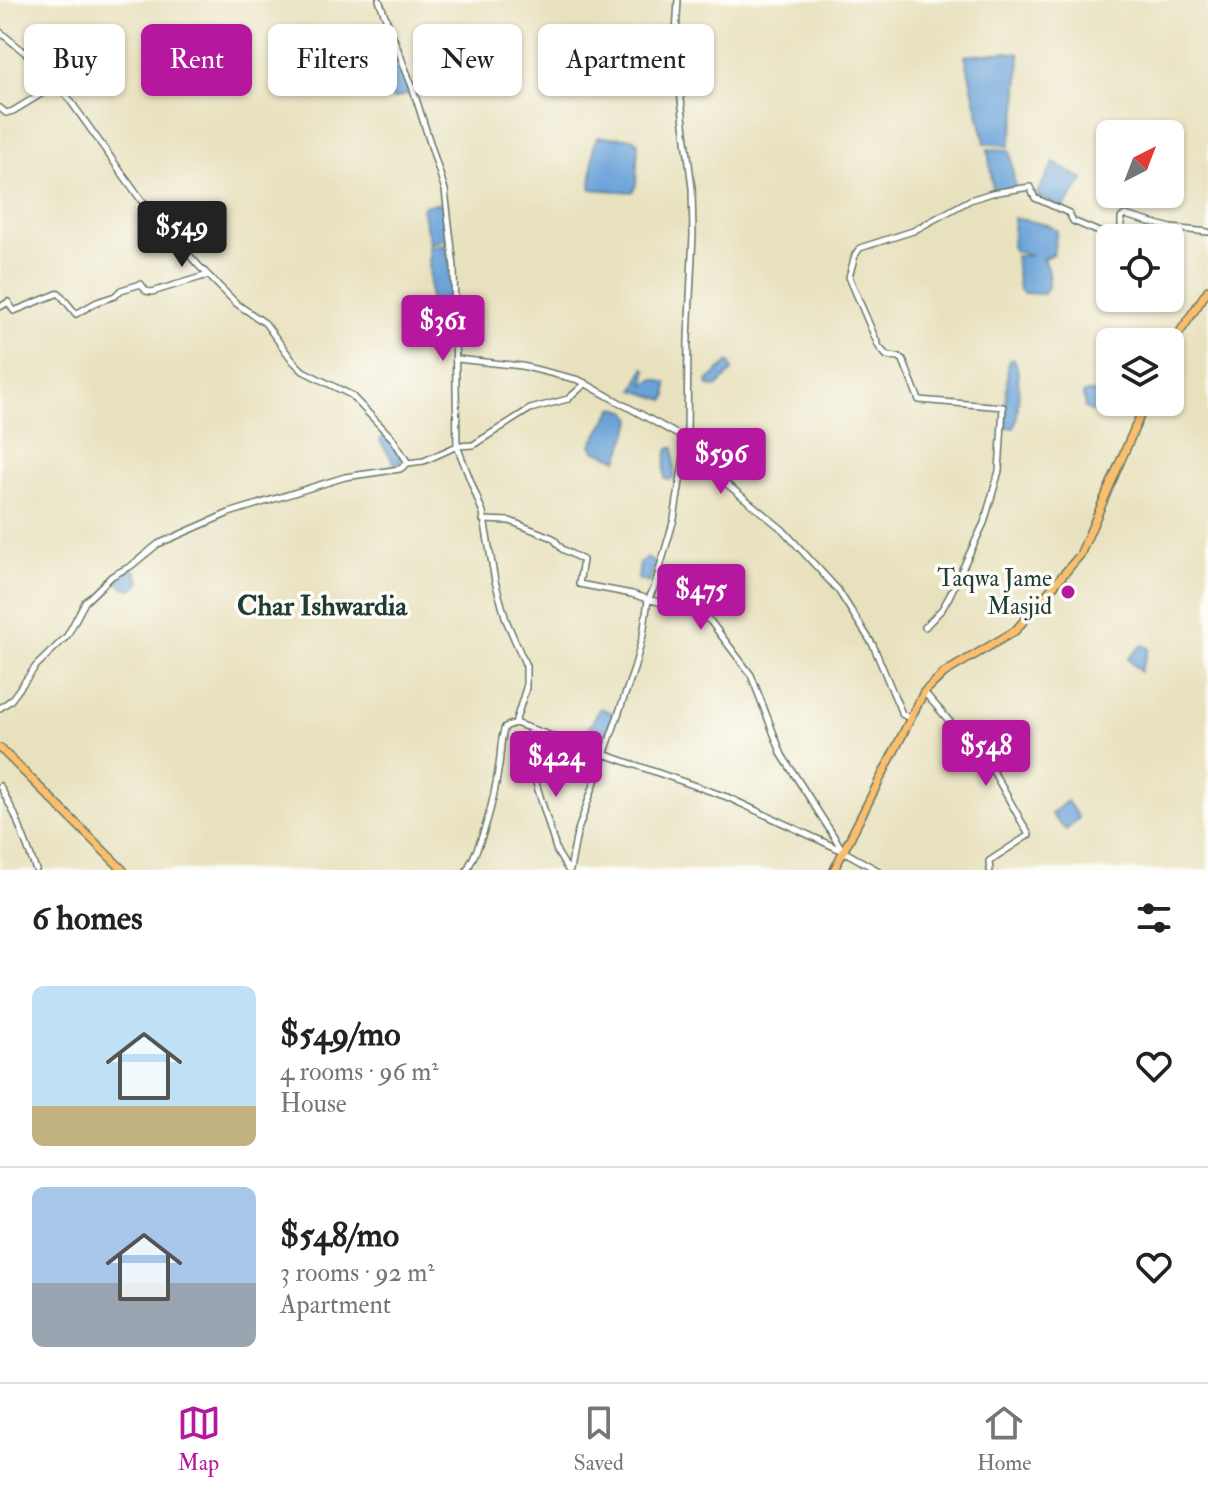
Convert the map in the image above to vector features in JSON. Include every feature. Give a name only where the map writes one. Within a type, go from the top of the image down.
[{"type":"main road","points":[[1183,328],[1208,290]]},
{"type":"main road","points":[[834,870],[924,692],[944,673],[1015,631],[1080,555],[1140,416]]},
{"type":"main road","points":[[1,752],[123,870]]},
{"type":"street","points":[[379,0],[388,24]]},
{"type":"street","points":[[569,870],[577,833],[637,658],[648,600],[674,519],[687,438],[693,235],[692,188],[675,51],[678,0]]},
{"type":"street","points":[[0,32],[24,50]]},
{"type":"street","points":[[397,47],[445,190],[453,244],[457,446],[483,520],[506,620],[526,666],[526,688],[515,723]]},
{"type":"street","points":[[0,108],[6,113],[13,111],[38,96]]},
{"type":"street","points":[[68,96],[141,200],[208,275],[237,304],[265,323],[303,371],[351,395],[393,439],[408,463]]},
{"type":"street","points":[[925,627],[949,597],[984,523],[999,471],[1003,407],[919,400],[903,360],[887,356],[879,347],[849,277],[860,248],[913,231],[970,200],[1030,187],[1035,198],[1069,213],[1073,221],[1106,235],[1121,233],[1121,218],[1125,215],[1171,228],[1208,232]]},
{"type":"street","points":[[0,307],[8,302],[14,311],[59,293],[76,314],[115,296],[121,290],[141,284],[146,291],[152,292],[208,275]]},
{"type":"street","points":[[457,359],[522,366],[586,383],[698,446],[717,476],[782,529],[838,590],[873,645],[902,714],[909,718]]},
{"type":"street","points":[[0,708],[17,694],[40,662],[67,636],[85,602],[112,576],[131,566],[158,544],[229,513],[345,477],[400,469],[408,463],[424,461],[457,446],[473,445],[512,418],[539,405],[568,399],[586,383]]},
{"type":"street","points":[[483,520],[510,521],[553,538],[562,549],[583,560],[579,584],[632,594],[704,616],[724,637],[751,675],[782,755],[843,851]]},
{"type":"street","points":[[924,692],[993,771],[1029,835],[989,861],[990,870]]},
{"type":"street","points":[[467,870],[482,835],[499,768],[502,734],[505,727],[515,723],[727,797],[877,870]]},
{"type":"street","points":[[531,729],[522,757],[536,783],[557,852],[569,870]]},
{"type":"street","points":[[0,786],[36,870]]},
{"type":"water","points":[[1006,52],[1020,54],[1017,111],[1009,146],[985,143],[965,56]]},
{"type":"water","points":[[397,54],[411,93],[393,99],[391,96],[397,96]]},
{"type":"water","points":[[598,137],[633,138],[638,143],[636,185],[632,192],[591,189],[594,144]]},
{"type":"water","points":[[988,149],[1010,150],[1015,187],[993,191]]},
{"type":"water","points":[[1054,163],[1084,180],[1063,208],[1036,195]]},
{"type":"water","points":[[441,203],[448,238],[430,244],[422,208]]},
{"type":"water","points":[[1014,218],[1048,225],[1057,231],[1053,254],[1042,259],[1048,267],[1049,276],[1044,294],[1019,290],[1015,256],[1032,256],[1014,251]]},
{"type":"water","points":[[445,245],[449,248],[451,291],[445,302],[433,302],[430,299],[429,247]]},
{"type":"water","points":[[1014,359],[1018,393],[1014,428],[1005,427],[1008,364],[1009,360]]},
{"type":"water","points":[[729,362],[733,370],[717,387],[708,386],[707,381]]},
{"type":"water","points":[[644,368],[645,384],[654,379],[667,383],[665,400],[634,390]]},
{"type":"water","points":[[1096,393],[1096,411],[1085,408],[1083,394]]},
{"type":"water","points":[[614,407],[628,412],[633,419],[618,460],[594,450],[591,445]]},
{"type":"water","points":[[383,436],[394,445],[402,458],[400,463],[395,464],[380,441]]},
{"type":"water","points":[[670,447],[674,447],[674,477],[670,480],[665,479],[665,471]]},
{"type":"water","points":[[647,558],[656,564],[649,583],[638,579],[640,563]]},
{"type":"water","points":[[131,569],[136,571],[140,582],[132,589],[122,586],[117,577]]},
{"type":"water","points":[[1141,646],[1149,649],[1140,672],[1128,659]]},
{"type":"water","points":[[600,708],[613,713],[614,719],[602,748],[596,750],[581,742]]},
{"type":"water","points":[[1067,801],[1079,818],[1066,830],[1051,814]]},
{"type":"place","name":"Taqwa Jame Masjid","points":[[1068,592]]},
{"type":"district","name":"Char Ishwardia","points":[[322,605]]}]
